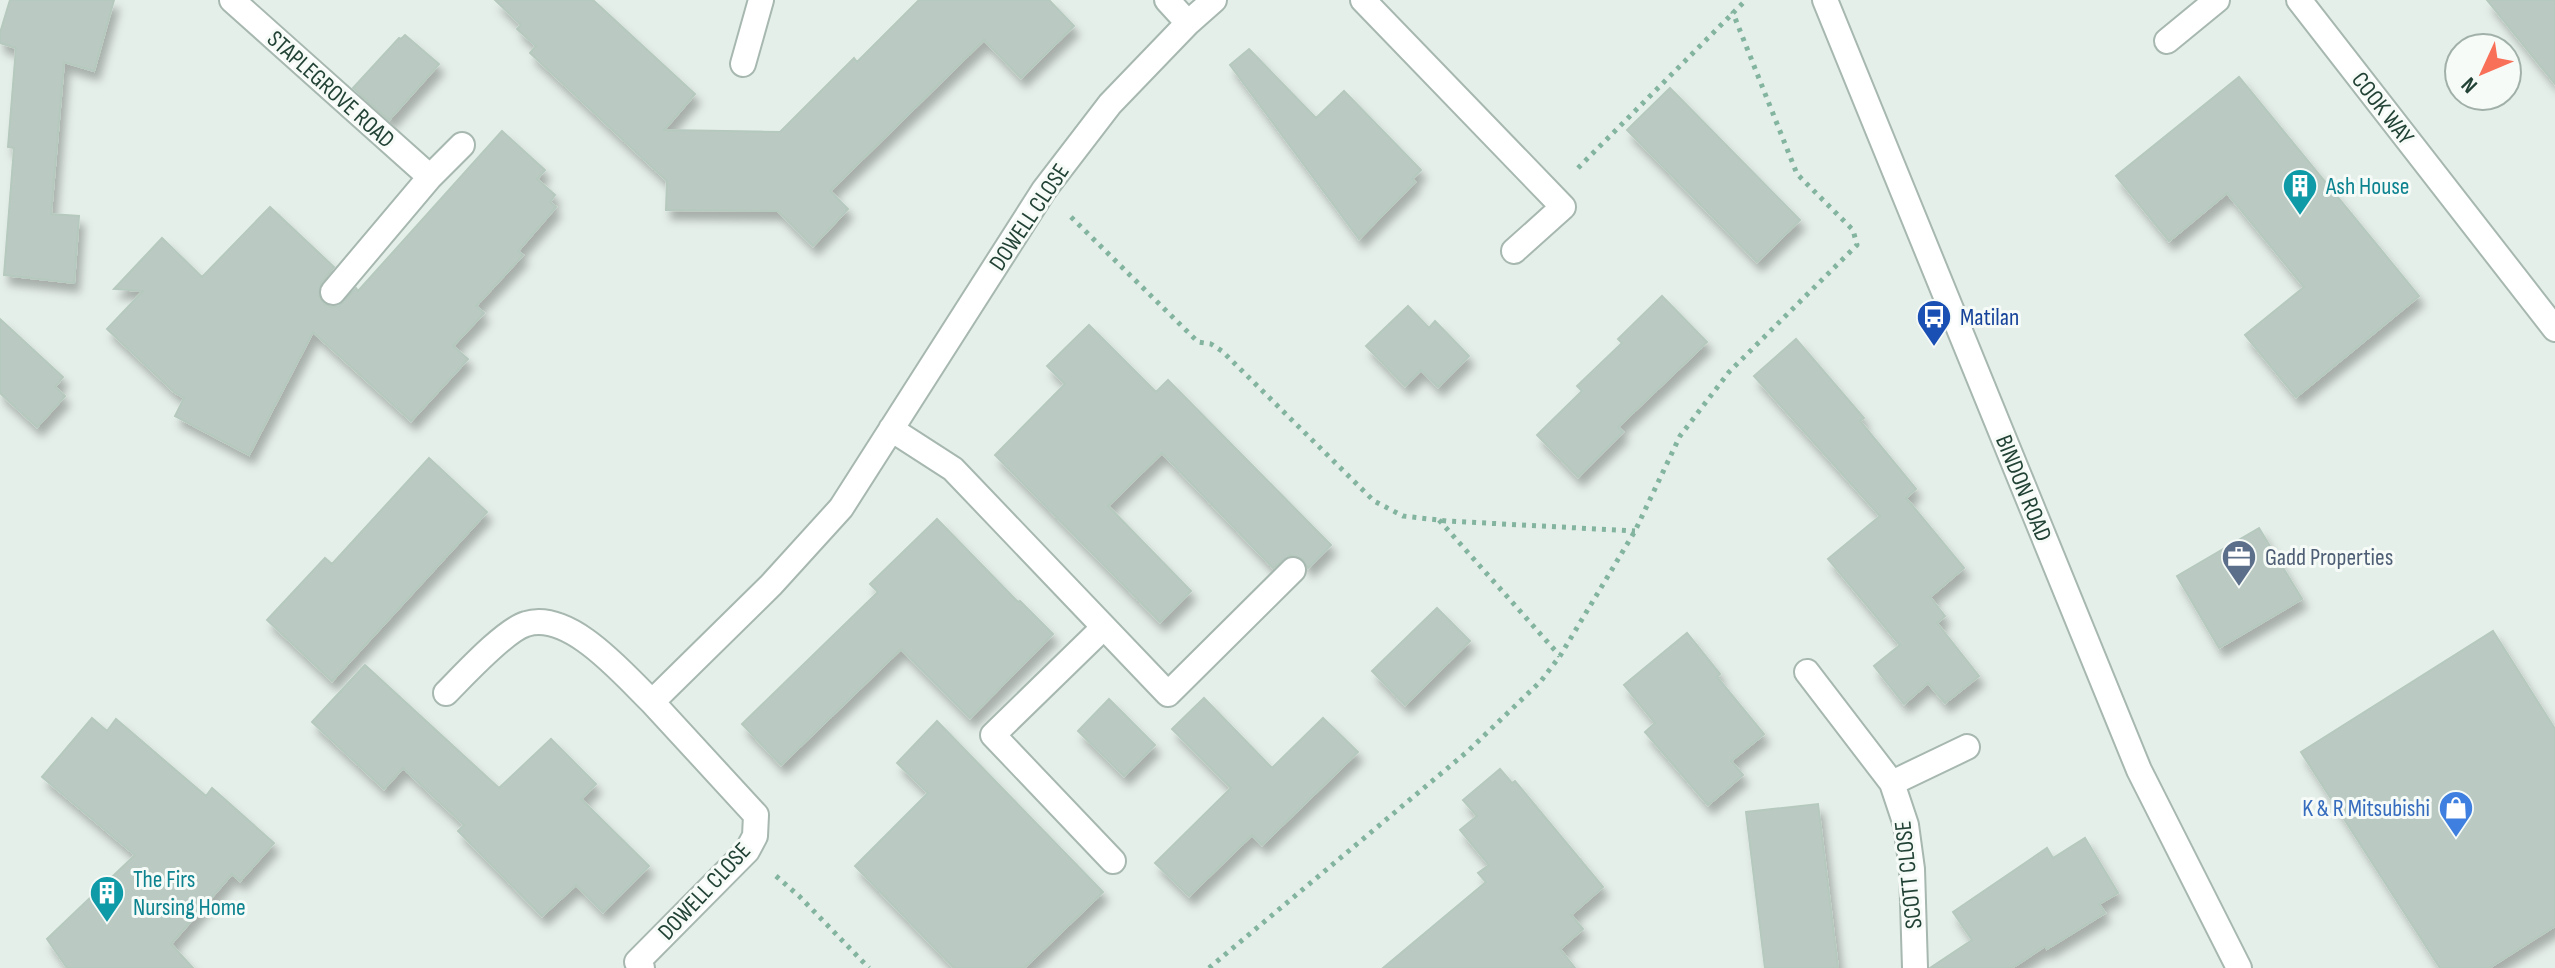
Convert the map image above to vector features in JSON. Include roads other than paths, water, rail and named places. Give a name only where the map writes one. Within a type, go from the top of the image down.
[{"type":"street","name":"STAPLEGROVE ROAD","points":[[232,0],[430,177]]},
{"type":"street","points":[[743,64],[761,0]]},
{"type":"street","points":[[1167,0],[1188,23]]},
{"type":"street","name":"DOWELL CLOSE","points":[[652,702],[771,585],[841,508],[1044,190],[1110,104],[1214,0]]},
{"type":"street","points":[[1363,0],[1563,207],[1514,251]]},
{"type":"street","name":"BINDON ROAD","points":[[1825,0],[2139,770],[2239,968]]},
{"type":"street","points":[[2167,41],[2217,0]]},
{"type":"street","name":"COOK WAY","points":[[2299,0],[2555,329]]},
{"type":"street","points":[[333,292],[430,177],[462,145]]},
{"type":"street","points":[[891,429],[953,469],[1168,694],[1293,570]]},
{"type":"street","name":"DOWELL CLOSE","points":[[446,693],[495,646],[524,624],[548,622],[593,644],[652,702],[756,815],[755,836],[747,851],[637,962],[642,968]]},
{"type":"street","points":[[1104,627],[993,735],[1113,861]]},
{"type":"street","name":"SCOTT CLOSE","points":[[1807,672],[1892,783],[1906,825],[1912,869],[1915,968]]},
{"type":"street","points":[[1892,783],[1967,747]]},
{"type":"place","name":"Ash House","points":[[2300,217]]},
{"type":"place","name":"Matilan","points":[[1934,348]]},
{"type":"place","name":"Gadd Properties","points":[[2239,588]]},
{"type":"place","name":"K & R Mitsubishi","points":[[2456,839]]},
{"type":"place","name":"The Firs Nursing Home","points":[[107,924]]}]
